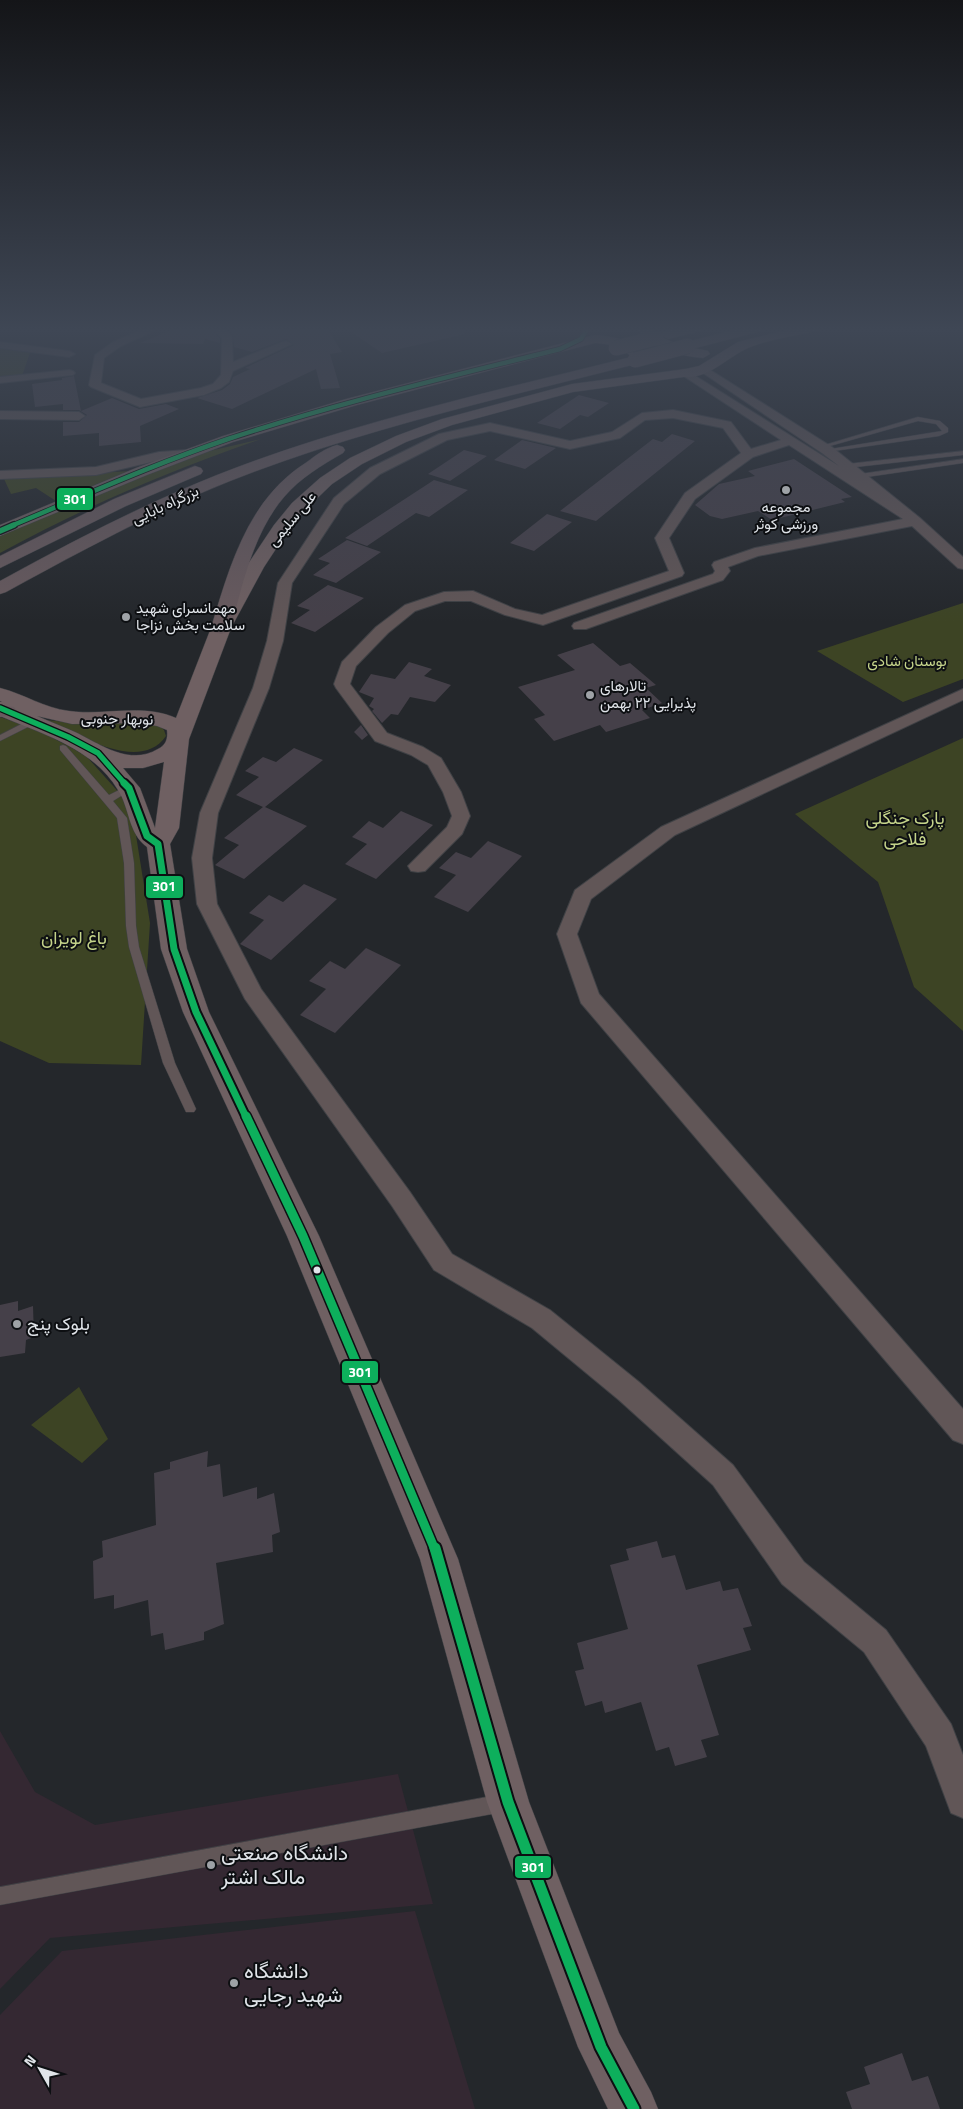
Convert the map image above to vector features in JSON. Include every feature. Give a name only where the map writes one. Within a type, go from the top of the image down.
[{"type":"highway","name":"بزرگراه بابایی","points":[[0,596],[118,527],[168,502],[224,478],[296,452],[387,425]]},
{"type":"highway","points":[[222,628],[230,593],[261,515],[278,492],[304,470],[336,450],[401,425]]},
{"type":"highway","name":"بزرگراه بابایی","points":[[0,563],[84,519],[146,490],[205,467]]},
{"type":"main road","points":[[0,531],[187,454],[273,425]]},
{"type":"main road","name":"علی سلیمی","points":[[158,844],[167,828],[178,739],[222,628],[255,567],[280,529],[298,507],[326,481],[356,460],[401,439],[438,425]]},
{"type":"main road","name":"نوبهار جنوبی","points":[[2,706],[52,715],[92,719],[150,717],[165,720],[177,727],[178,739],[171,750],[156,758],[138,762],[118,761],[31,722],[2,706]]},
{"type":"main road","points":[[98,753],[129,788],[146,836],[158,844],[174,949],[196,1012],[303,1236],[438,1559],[508,1802],[600,2047],[634,2109]]},
{"type":"street","points":[[629,425],[616,435],[570,444],[490,427],[443,437],[375,471],[339,501],[285,583],[275,641],[261,688],[209,813],[202,858],[207,904],[253,993],[401,1199],[443,1262],[541,1319],[629,1391],[723,1475],[793,1572],[875,1641],[939,1736],[963,1801]]},
{"type":"street","points":[[727,425],[748,454]]},
{"type":"street","points":[[766,425],[915,520]]},
{"type":"street","points":[[789,425],[860,476],[915,520],[963,564]]},
{"type":"street","points":[[418,866],[455,830],[461,816],[452,792],[435,762],[417,751],[381,737],[342,684],[348,665],[382,630],[410,608],[444,597],[472,596],[510,612],[544,620],[677,573],[662,538],[690,496],[748,454],[790,441]]},
{"type":"street","points":[[0,475],[96,471],[159,456],[187,454]]},
{"type":"street","points":[[580,626],[718,577],[722,572],[719,565],[755,552],[915,520]]},
{"type":"street","points":[[963,694],[668,831],[582,895],[567,934],[589,997],[963,1430]]},
{"type":"lane","points":[[824,449],[898,425]]},
{"type":"lane","points":[[824,449],[939,434],[945,432],[946,429],[942,425]]},
{"type":"lane","points":[[847,466],[963,453]]},
{"type":"lane","points":[[860,476],[963,461]]},
{"type":"lane","points":[[0,738],[31,722]]},
{"type":"lane","points":[[63,748],[122,818],[129,863],[131,926],[134,947],[169,1063],[190,1108]]},
{"type":"lane","points":[[108,800],[129,788]]},
{"type":"lane","points":[[0,1895],[508,1802]]},
{"type":"shaded area","name":"دانشگاه صنعتی مالک اشتر","points":[[0,1731],[35,1792],[95,1825],[398,1774],[433,1904],[50,1938],[0,1989]]},
{"type":"shaded area","name":"دانشگاه شهید رجایی","points":[[415,1911],[475,2109],[0,2109],[0,2015],[62,1951]]},
{"type":"green space","points":[[261,439],[194,463],[128,490],[0,553],[0,534],[201,453]]},
{"type":"green space","points":[[129,471],[56,501],[36,488],[11,494],[4,479]]},
{"type":"green space","name":"بوستان شادی","points":[[963,603],[963,679],[903,702],[817,651]]},
{"type":"green space","name":"باغ لویزان","points":[[0,717],[35,729],[87,757],[123,797],[135,829],[150,923],[141,1065],[49,1063],[0,1041]]},
{"type":"green space","points":[[46,720],[89,724],[148,722],[159,725],[164,730],[166,736],[155,747],[141,752],[125,751],[108,748]]},
{"type":"green space","name":"پارک جنگلی فلاحی","points":[[963,738],[963,1031],[914,987],[878,882],[795,814]]},
{"type":"green space","points":[[79,1387],[108,1439],[82,1463],[31,1425]]},
{"type":"building","points":[[63,425],[141,425],[141,442],[99,446],[99,433],[63,436]]},
{"type":"building","points":[[546,425],[565,425],[560,429]]},
{"type":"building","points":[[672,434],[695,441],[596,521],[560,511],[653,439],[662,442]]},
{"type":"building","points":[[522,440],[556,448],[525,469],[494,460]]},
{"type":"building","points":[[464,450],[487,456],[450,481],[428,474]]},
{"type":"building","name":"مجموعه ورزشی کوثر","points":[[794,459],[852,497],[841,499],[845,502],[772,520],[758,511],[722,519],[710,516],[695,505],[719,484],[755,476],[748,471]]},
{"type":"building","points":[[434,480],[468,490],[429,517],[416,513],[367,546],[345,538]]},
{"type":"building","points":[[547,514],[572,522],[534,551],[510,543]]},
{"type":"building","points":[[347,540],[381,552],[336,583],[313,575],[330,563],[318,559]]},
{"type":"building","points":[[328,585],[364,598],[315,632],[291,623],[310,610],[297,606]]},
{"type":"building","name":"تالارهای پذیرایی ۲۲ بهمن","points":[[593,643],[620,666],[630,663],[656,685],[646,688],[662,703],[642,710],[650,718],[606,732],[600,725],[554,741],[534,719],[545,715],[518,687],[575,670],[557,655]]},
{"type":"building","points":[[409,662],[432,669],[424,676],[451,685],[435,702],[410,697],[398,715],[391,714],[382,723],[372,711],[374,709],[369,706],[374,698],[359,692],[371,674],[395,679]]},
{"type":"building","points":[[361,725],[368,735],[362,740],[354,732]]},
{"type":"building","points":[[294,748],[323,760],[265,807],[307,826],[244,879],[215,865],[239,845],[224,838],[263,807],[236,795],[259,777],[245,771],[263,757],[276,762]]},
{"type":"building","points":[[401,811],[433,825],[376,879],[345,864],[367,844],[352,837],[369,821],[383,828]]},
{"type":"building","points":[[488,841],[522,856],[468,912],[434,897],[456,875],[439,868],[456,852],[471,858]]},
{"type":"building","points":[[304,884],[337,899],[271,960],[240,944],[264,920],[249,913],[269,895],[283,902]]},
{"type":"building","points":[[366,948],[401,965],[335,1033],[300,1015],[326,989],[309,981],[330,961],[345,969]]},
{"type":"building","name":"بلوک پنج","points":[[18,1301],[18,1311],[33,1306],[34,1337],[26,1340],[25,1353],[0,1357],[0,1305]]},
{"type":"building","points":[[208,1451],[207,1467],[220,1464],[223,1497],[257,1487],[257,1499],[274,1493],[280,1532],[272,1535],[273,1552],[216,1563],[224,1624],[204,1632],[204,1640],[165,1650],[163,1633],[151,1636],[148,1600],[114,1609],[114,1595],[94,1599],[93,1561],[103,1557],[102,1541],[156,1525],[154,1473],[170,1469],[170,1462]]},
{"type":"building","points":[[657,1541],[662,1558],[675,1555],[686,1590],[720,1581],[723,1591],[738,1588],[752,1626],[743,1628],[751,1650],[697,1665],[719,1735],[701,1740],[707,1757],[675,1766],[669,1747],[656,1751],[641,1702],[605,1713],[602,1701],[585,1706],[575,1671],[584,1669],[577,1643],[628,1629],[610,1565],[629,1560],[626,1549]]},
{"type":"building","points":[[902,2053],[912,2081],[928,2076],[940,2109],[852,2109],[846,2092],[870,2084],[864,2067]]},
{"type":"transit line","name":"301","points":[[0,531],[141,471],[199,449],[271,425]]},
{"type":"transit line","name":"301","points":[[0,708],[68,737],[98,753],[129,788],[147,836],[158,844],[174,949],[196,1012],[303,1236],[439,1559],[508,1802],[601,2047],[634,2109]]},
{"type":"place","name":"مجموعه ورزشی کوثر","points":[[786,490]]},
{"type":"place","name":"مهمانسرای شهید سلامت بخش نزاجا","points":[[126,617]]},
{"type":"place","name":"تالارهای پذیرایی ۲۲ بهمن","points":[[590,695]]},
{"type":"place","name":"بلوک پنج","points":[[17,1324]]},
{"type":"place","name":"دانشگاه صنعتی مالک اشتر","points":[[211,1865]]},
{"type":"place","name":"دانشگاه شهید رجایی","points":[[234,1983]]}]
